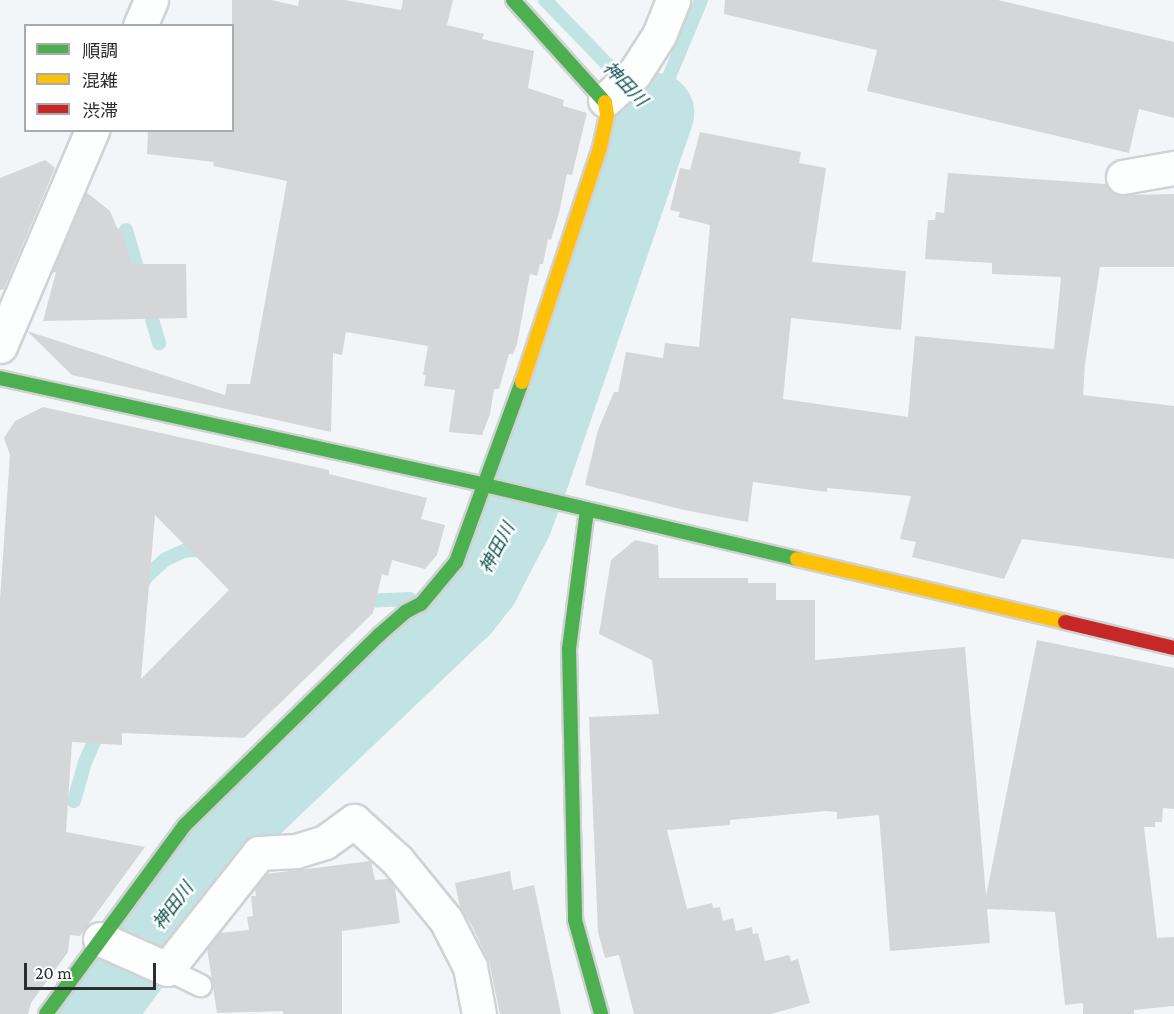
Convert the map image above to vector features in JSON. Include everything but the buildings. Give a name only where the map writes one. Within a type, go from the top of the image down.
[{"type":"street","points":[[141,24],[151,0]]},
{"type":"street","points":[[513,0],[620,87]]},
{"type":"street","points":[[46,1014],[106,941],[185,825],[379,635],[405,612],[421,604],[426,595],[456,562],[492,487],[620,87],[659,35],[673,0]]},
{"type":"street","points":[[0,346],[91,132]]},
{"type":"street","points":[[1123,177],[1174,168]]},
{"type":"street","points":[[0,378],[492,487],[1174,648]]},
{"type":"street","points":[[587,510],[569,649],[575,920],[601,1014]]},
{"type":"street","points":[[106,941],[163,967],[259,853],[296,851],[326,842],[354,821],[397,860],[446,920],[470,967],[479,1014]]},
{"type":"lane","points":[[163,967],[200,985]]},
{"type":"waterway","name":"神田川","points":[[545,0],[654,113],[701,0]]},
{"type":"waterway","name":"神田川","points":[[93,1014],[235,822],[461,607],[480,583],[513,519],[531,471],[654,113]]},
{"type":"waterway","points":[[126,230],[141,281]]},
{"type":"waterway","points":[[147,302],[159,343]]},
{"type":"waterway","points":[[140,587],[147,576],[166,559],[184,551],[208,549]]},
{"type":"waterway","points":[[359,598],[364,601],[410,599]]},
{"type":"waterway","points":[[436,600],[466,600]]},
{"type":"waterway","points":[[74,801],[85,762],[100,728]]},
{"type":"traffic: fast","points":[[513,0],[605,102]]},
{"type":"traffic: fast","points":[[0,378],[485,485],[797,559]]},
{"type":"traffic: fast","points":[[46,1014],[185,825],[379,635],[405,612],[421,604],[456,562],[522,382]]},
{"type":"traffic: fast","points":[[587,510],[569,649],[575,920],[601,1014]]},
{"type":"traffic: slow","points":[[522,382],[600,148],[607,115],[605,102]]},
{"type":"traffic: slow","points":[[797,559],[1065,622]]},
{"type":"traffic: jam","points":[[1065,622],[1174,648]]}]
